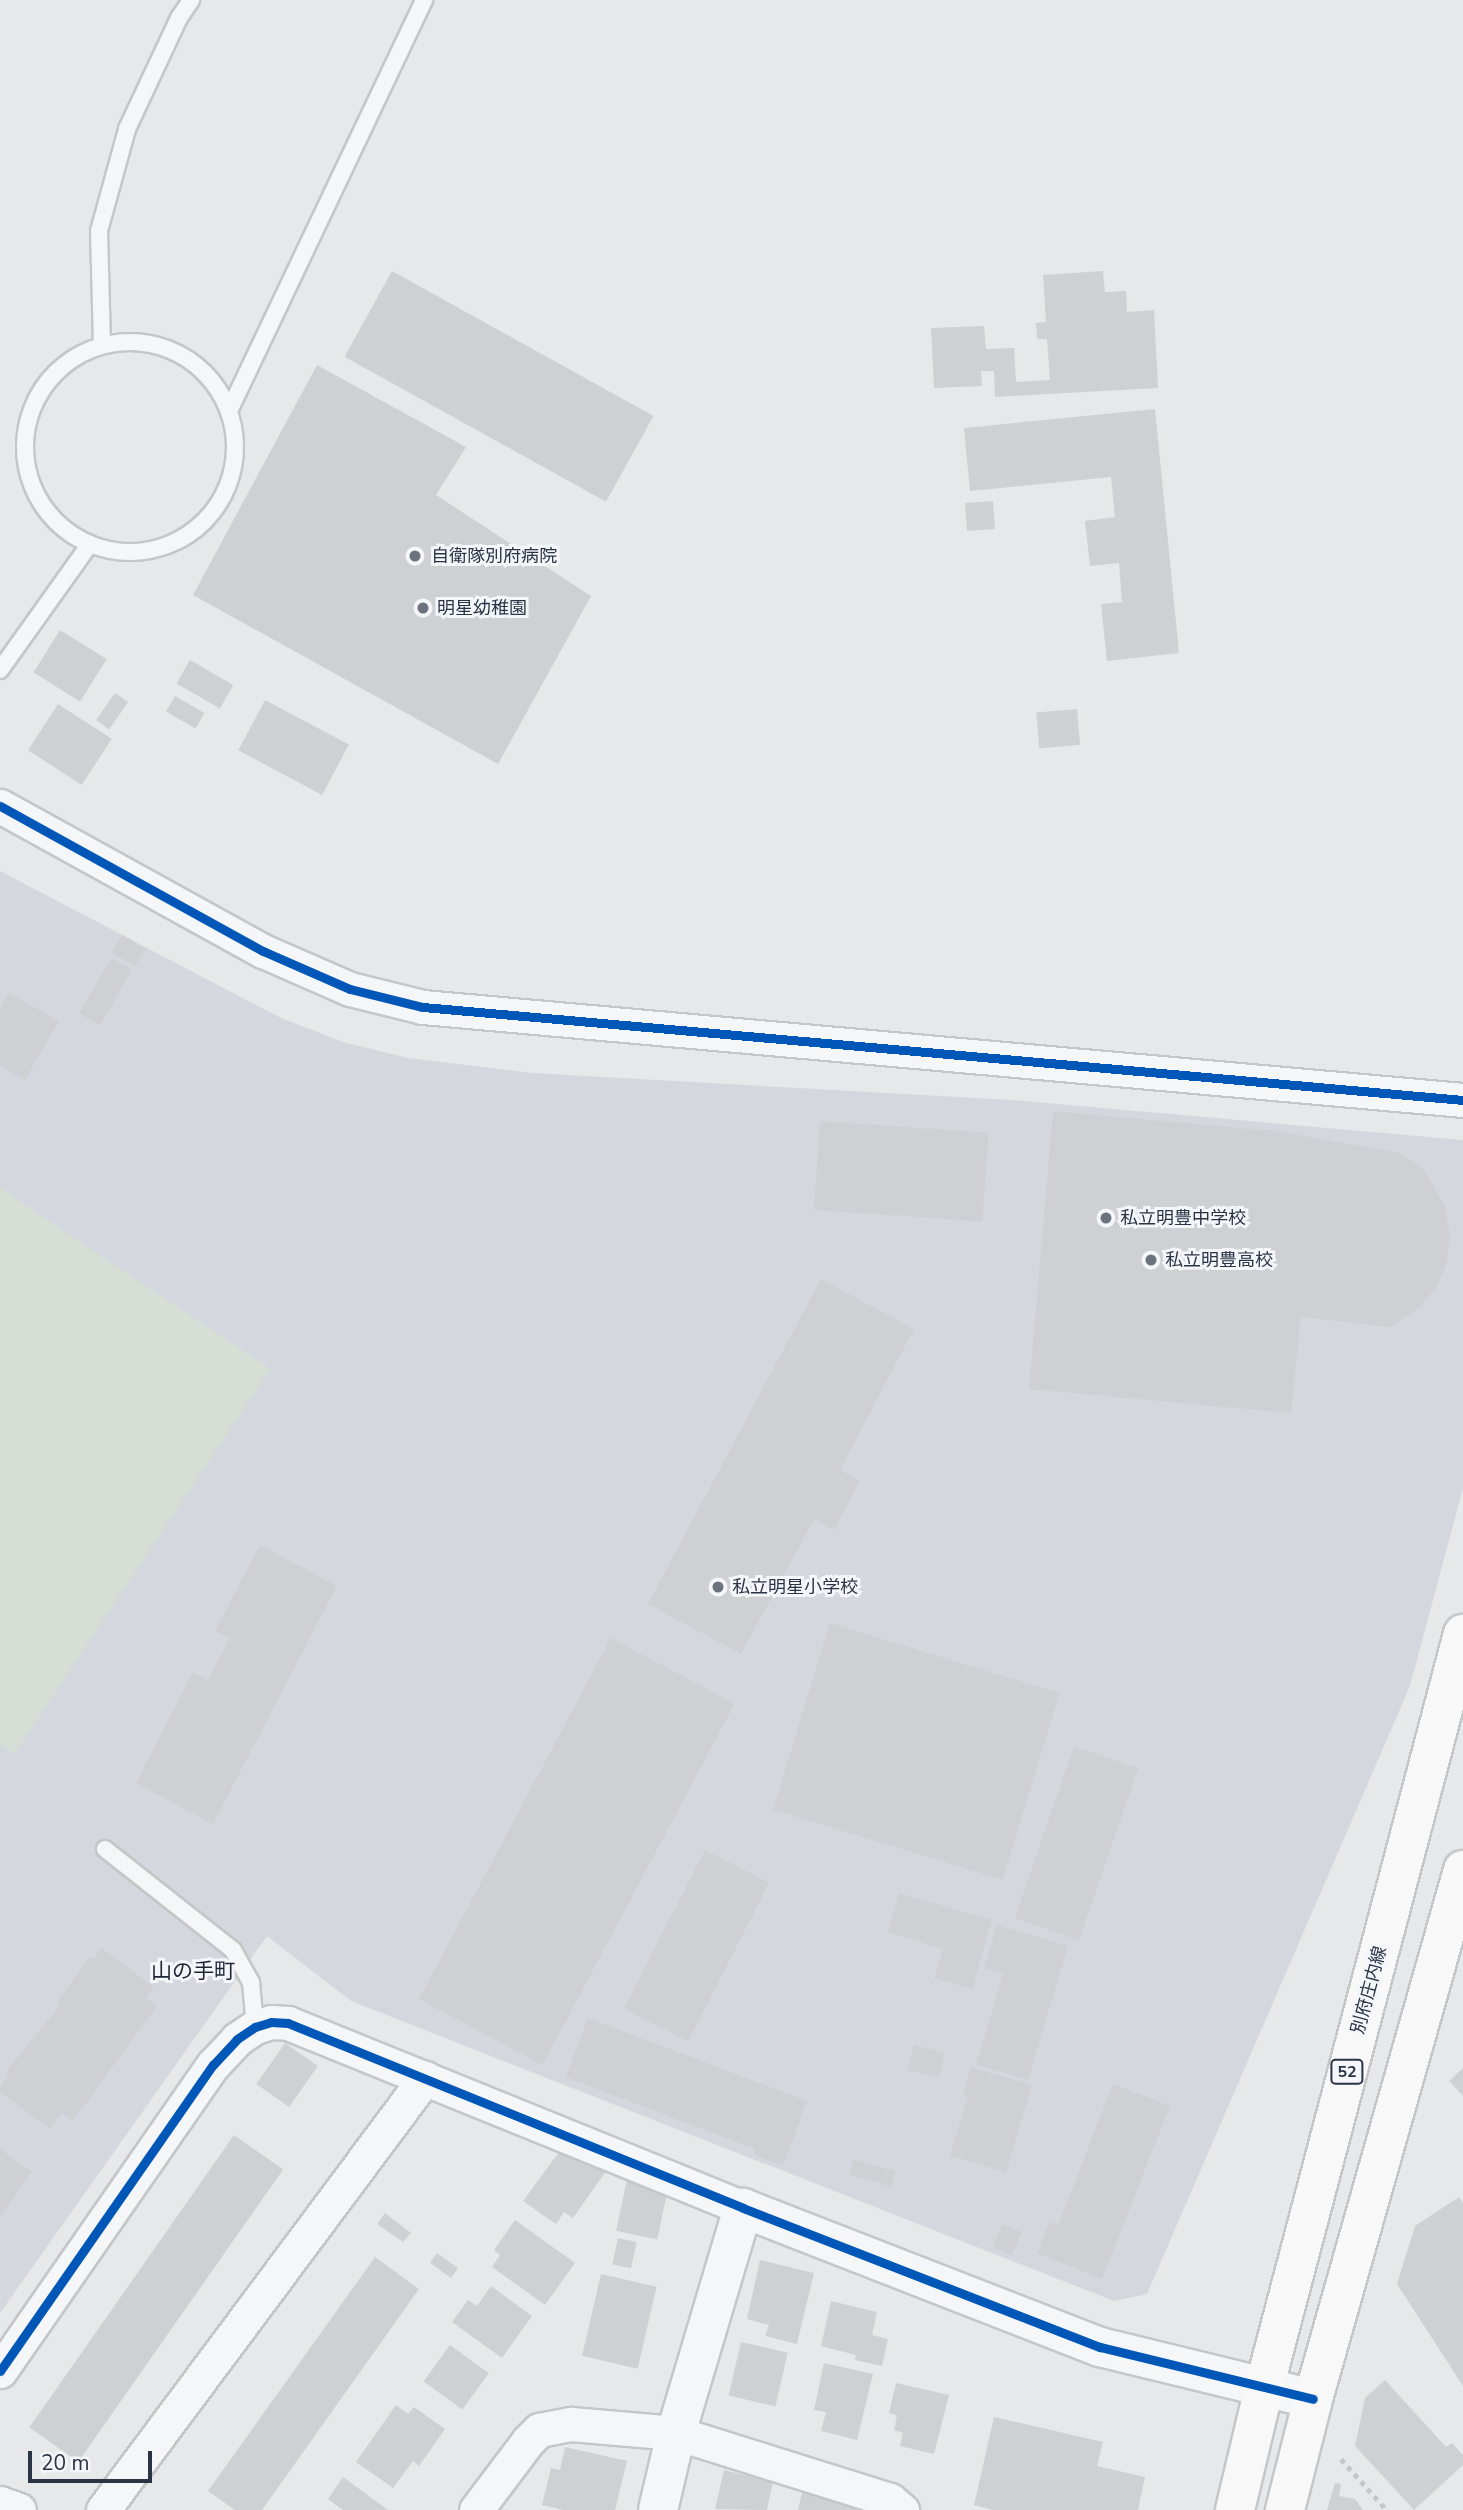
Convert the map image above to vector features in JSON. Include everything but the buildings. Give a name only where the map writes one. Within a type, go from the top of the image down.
[{"type":"main road","name":"別府庄内線","points":[[1235,2510],[1264,2388],[1462,1642]]},
{"type":"main road","points":[[1285,2510],[1313,2399],[1463,1870]]},
{"type":"street","points":[[0,806],[263,951],[350,989],[424,1007],[1463,1100]]},
{"type":"street","points":[[0,2371],[213,2066],[237,2039],[254,2027],[271,2022],[288,2023],[743,2207],[1100,2347],[1313,2399]]},
{"type":"street","points":[[103,2510],[425,2078]]},
{"type":"street","points":[[658,2510],[676,2433],[743,2207]]},
{"type":"street","points":[[476,2510],[539,2430],[571,2424],[676,2433],[890,2500],[902,2510]]},
{"type":"street","points":[[0,2503],[19,2510]]},
{"type":"lane","points":[[102,345],[99,231],[127,129],[179,18],[191,0]]},
{"type":"lane","points":[[229,411],[424,0]]},
{"type":"lane","points":[[133,341],[164,347],[192,361],[215,383],[229,411],[235,447],[229,482],[211,514],[184,538],[151,551],[115,552],[80,541],[52,519],[33,489],[24,454],[29,418],[44,386],[69,360],[102,345],[133,341]]},
{"type":"lane","points":[[0,670],[90,544]]},
{"type":"lane","points":[[105,1849],[233,1950],[251,1983],[254,2027]]},
{"type":"path","points":[[1339,2456],[1387,2510]]},
{"type":"shaded area","name":"私立明星小学校","points":[[0,871],[281,1018],[343,1042],[408,1058],[532,1073],[1012,1100],[1463,1140],[1463,1488],[1410,1686],[1147,2294],[1114,2301],[351,2001],[267,1936],[0,2313]]},
{"type":"shaded area","points":[[0,1188],[270,1369],[14,1754],[0,1744]]},
{"type":"cycle path","points":[[0,806],[263,951],[350,989],[423,1007],[1463,1100]]},
{"type":"cycle path","points":[[0,2371],[213,2065],[237,2039],[255,2027],[271,2022],[288,2023],[743,2208],[1100,2347],[1313,2399]]},
{"type":"place","name":"自衛隊別府病院","points":[[415,556]]},
{"type":"place","name":"明星幼稚園","points":[[423,608]]},
{"type":"place","name":"私立明豊中学校","points":[[1106,1218]]},
{"type":"place","name":"私立明豊高校","points":[[1151,1260]]},
{"type":"place","name":"私立明星小学校","points":[[718,1587]]},
{"type":"district","name":"山の手町","points":[[193,1971]]}]
